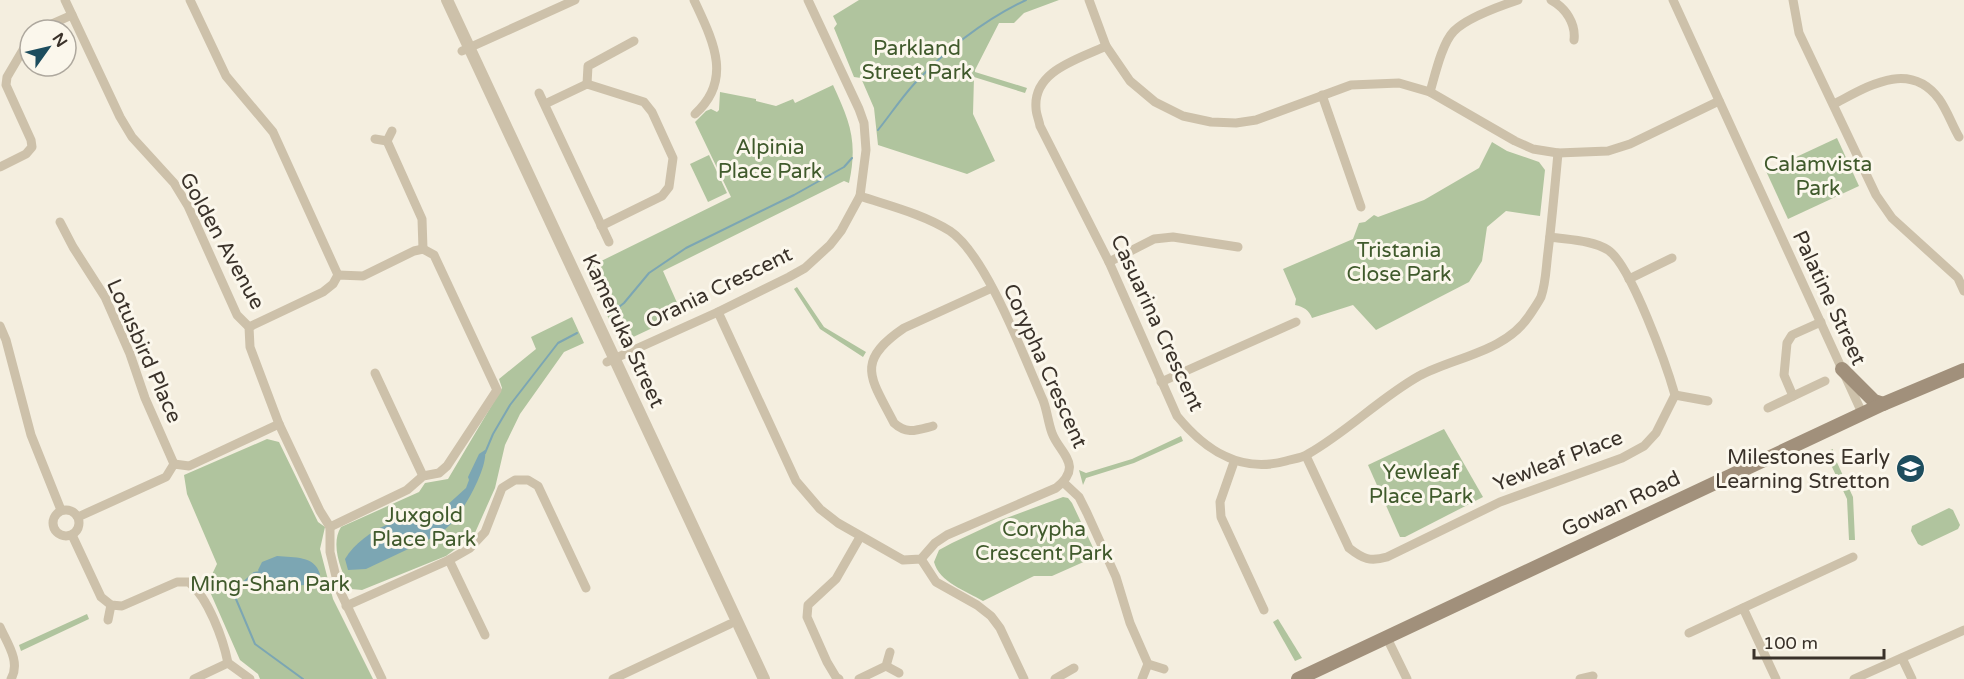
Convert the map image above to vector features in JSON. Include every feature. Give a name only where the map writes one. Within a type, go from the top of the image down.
[{"type":"main road","points":[[1842,369],[1874,401],[1883,404]]},
{"type":"main road","name":"Gowan Road","points":[[1298,679],[1883,404],[1964,370]]},
{"type":"street","name":"Golden Avenue","points":[[65,0],[120,117],[132,137],[174,183],[188,206],[237,315],[249,327],[250,347],[279,424],[320,511],[330,527],[330,552],[339,589],[381,679]]},
{"type":"street","points":[[190,0],[226,76],[273,132],[338,275]]},
{"type":"street","name":"Kameruka Street","points":[[438,0],[466,50]]},
{"type":"street","name":"Kameruka Street","points":[[447,0],[466,50],[611,361],[755,679]]},
{"type":"street","points":[[466,50],[575,0]]},
{"type":"street","points":[[694,0],[713,40],[717,61],[716,82],[705,105],[695,114]]},
{"type":"street","name":"Orania Crescent","points":[[611,361],[718,312],[805,268],[841,231],[860,196],[866,150],[864,123],[808,0]]},
{"type":"street","points":[[1089,0],[1106,46],[1130,81],[1155,102],[1183,116],[1211,122],[1236,123],[1256,120],[1351,85],[1399,83],[1430,92],[1533,149],[1558,153],[1608,151],[1630,144],[1719,101]]},
{"type":"street","points":[[1430,92],[1447,41],[1455,30],[1518,0]]},
{"type":"street","points":[[1551,0],[1568,14],[1575,29],[1574,40]]},
{"type":"street","name":"Palatine Street","points":[[1673,0],[1863,415]]},
{"type":"street","points":[[1793,0],[1799,33],[1876,195],[1892,218],[1961,275],[1964,291]]},
{"type":"street","points":[[65,18],[72,15]]},
{"type":"street","points":[[587,84],[588,66],[634,41]]},
{"type":"street","name":"Casuarina Crescent","points":[[1106,46],[1054,70],[1043,81],[1037,94],[1036,108],[1040,126],[1109,262],[1177,416],[1191,434],[1234,462],[1261,465],[1306,456],[1406,384],[1428,372],[1497,344],[1528,319],[1540,298],[1550,237],[1558,153]]},
{"type":"street","points":[[0,167],[26,154],[32,147],[32,140],[6,85],[7,78],[18,59]]},
{"type":"street","points":[[1834,104],[1875,83],[1904,78],[1919,82],[1939,99],[1959,137]]},
{"type":"street","points":[[545,104],[587,84],[644,102],[652,112],[673,158],[669,187],[662,196],[601,225]]},
{"type":"street","points":[[539,93],[609,242]]},
{"type":"street","points":[[1322,95],[1361,207]]},
{"type":"street","points":[[387,141],[392,131]]},
{"type":"street","points":[[375,139],[387,141]]},
{"type":"street","points":[[387,141],[422,219],[423,249]]},
{"type":"street","name":"Corypha Crescent","points":[[860,196],[928,219],[952,233],[971,252],[992,288],[1043,399],[1051,432],[1068,459],[1063,482],[947,535],[935,543],[921,559]]},
{"type":"street","name":"Lotusbird Place","points":[[60,222],[105,297],[174,464]]},
{"type":"street","points":[[1109,262],[1154,239],[1173,237],[1239,247]]},
{"type":"street","points":[[1550,237],[1596,244],[1610,251],[1620,262],[1629,279],[1667,366],[1675,395],[1708,401]]},
{"type":"street","points":[[330,527],[408,490],[423,476],[439,473],[447,466],[497,390],[434,255],[423,249],[414,251],[363,276],[338,275]]},
{"type":"street","points":[[1629,279],[1672,258]]},
{"type":"street","points":[[249,327],[323,292],[333,284],[338,275]]},
{"type":"street","points":[[933,426],[909,432],[900,429],[894,423],[870,372],[872,358],[888,340],[904,328],[992,288]]},
{"type":"street","points":[[718,312],[796,481],[820,509],[860,537],[903,560],[921,559],[936,582],[977,605],[991,616],[1000,628],[1024,679]]},
{"type":"street","points":[[1161,382],[1296,321]]},
{"type":"street","points":[[1793,396],[1784,375],[1787,343],[1792,335],[1821,322]]},
{"type":"street","points":[[0,326],[6,340],[31,435],[61,510]]},
{"type":"street","name":"Kameruka Street","points":[[611,361],[764,679]]},
{"type":"street","points":[[375,373],[423,476]]},
{"type":"street","points":[[1768,408],[1825,381]]},
{"type":"street","name":"Yewleaf Place","points":[[1306,456],[1349,548],[1361,558],[1374,561],[1387,557],[1500,502],[1622,458],[1644,446],[1656,433],[1675,395]]},
{"type":"street","points":[[78,517],[166,477],[174,464],[189,466],[279,424]]},
{"type":"street","points":[[1234,462],[1220,502],[1221,517],[1264,610]]},
{"type":"street","points":[[346,606],[449,560],[470,548],[485,532],[502,488],[514,480],[528,480],[538,486],[586,588]]},
{"type":"street","points":[[1063,482],[1079,497],[1116,577],[1130,623],[1148,664],[1142,679]]},
{"type":"street","points":[[61,510],[69,510],[78,517],[79,525],[72,535],[60,534],[54,528],[55,516],[61,510]]},
{"type":"street","points":[[72,535],[101,597],[111,605],[122,606],[177,582],[189,582],[199,591],[225,646],[228,663],[250,679]]},
{"type":"street","points":[[839,679],[827,662],[807,617],[808,605],[836,579],[860,537]]},
{"type":"street","points":[[1689,633],[1853,557]]},
{"type":"street","points":[[449,560],[485,635]]},
{"type":"street","points":[[108,620],[111,605]]},
{"type":"street","points":[[1743,608],[1776,679]]},
{"type":"street","points":[[613,679],[627,676],[730,624]]},
{"type":"street","points":[[0,627],[15,662],[16,671],[11,679]]},
{"type":"street","points":[[1854,679],[1964,630]]},
{"type":"street","points":[[1387,638],[1407,679]]},
{"type":"street","points":[[859,679],[886,666],[890,652]]},
{"type":"street","points":[[1902,658],[1912,679]]},
{"type":"street","points":[[194,679],[228,663]]},
{"type":"street","points":[[1148,664],[1164,669]]},
{"type":"street","points":[[886,666],[899,673]]},
{"type":"street","points":[[1055,679],[1074,668]]},
{"type":"street","points":[[1580,679],[1593,676]]},
{"type":"green space","name":"Parkland Street Park","points":[[859,0],[1059,0],[1024,13],[1014,23],[999,23],[975,70],[975,72],[1027,88],[1025,93],[974,77],[973,114],[995,161],[967,174],[878,145],[874,108],[861,78],[854,77],[834,28],[837,24],[833,16]]},
{"type":"green space","name":"Alpinia Place Park","points":[[833,85],[851,132],[853,155],[849,183],[844,181],[663,271],[682,314],[629,339],[618,338],[585,269],[731,197],[695,122],[706,111],[711,109],[717,112],[719,110],[720,92],[756,99],[756,101],[776,106],[793,99],[795,103]]},
{"type":"green space","name":"Calamvista Park","points":[[1837,138],[1859,186],[1788,219],[1766,171]]},
{"type":"green space","name":"Tristania Close Park","points":[[1492,142],[1507,151],[1539,162],[1545,170],[1540,216],[1506,211],[1487,227],[1482,261],[1469,282],[1376,330],[1353,305],[1312,318],[1306,309],[1295,305],[1296,299],[1283,269],[1353,239],[1359,223],[1365,222],[1374,215],[1378,217],[1424,200],[1479,168]]},
{"type":"green space","points":[[709,155],[727,193],[708,202],[690,164]]},
{"type":"green space","points":[[797,287],[824,327],[866,352],[863,357],[820,329],[794,289]]},
{"type":"green space","name":"Juxgold Place Park","points":[[572,317],[584,343],[564,352],[520,414],[505,445],[495,488],[474,535],[446,556],[362,590],[351,589],[338,558],[337,542],[341,527],[419,492],[425,483],[448,479],[502,388],[499,379],[536,349],[531,337]]},
{"type":"green space","name":"Yewleaf Place Park","points":[[1444,429],[1483,497],[1405,537],[1400,537],[1368,465]]},
{"type":"green space","points":[[1181,436],[1183,441],[1134,463],[1086,478],[1083,485],[1079,470],[1086,473],[1132,459]]},
{"type":"green space","name":"Ming-Shan Park","points":[[267,439],[279,442],[318,522],[325,527],[320,549],[333,599],[373,679],[260,679],[258,674],[240,660],[207,585],[217,564],[187,494],[184,475]]},
{"type":"green space","points":[[1833,449],[1833,454],[1853,497],[1855,540],[1849,540],[1847,499],[1825,452]]},
{"type":"green space","name":"Corypha Crescent Park","points":[[1063,497],[1068,498],[1072,503],[1097,556],[1052,576],[1034,576],[983,601],[954,585],[937,569],[934,562],[939,550],[1001,520]]},
{"type":"green space","points":[[1949,508],[1953,510],[1960,525],[1958,529],[1922,546],[1918,544],[1911,531],[1912,526]]},
{"type":"green space","points":[[87,614],[89,619],[21,651],[19,645]]},
{"type":"green space","points":[[1278,619],[1302,658],[1295,661],[1273,622]]},
{"type":"water","points":[[485,450],[480,476],[455,519],[445,507],[466,488],[468,477],[479,454]]},
{"type":"water","points":[[442,511],[452,523],[440,534],[366,569],[348,570],[345,559],[353,548],[375,531],[401,519]]},
{"type":"water","points":[[277,556],[309,560],[320,574],[316,584],[284,585],[263,576],[258,570],[262,562]]},
{"type":"waterway","points":[[878,130],[910,88],[940,58],[981,26],[1026,0]]},
{"type":"waterway","points":[[610,314],[624,303],[649,273],[686,248],[794,195],[844,167],[852,158]]},
{"type":"waterway","points":[[485,453],[510,405],[558,343],[577,333]]},
{"type":"waterway","points":[[260,572],[254,573],[233,592],[255,644],[303,679]]},
{"type":"place","name":"Milestones Early Learning Stretton","points":[[1911,469]]}]
